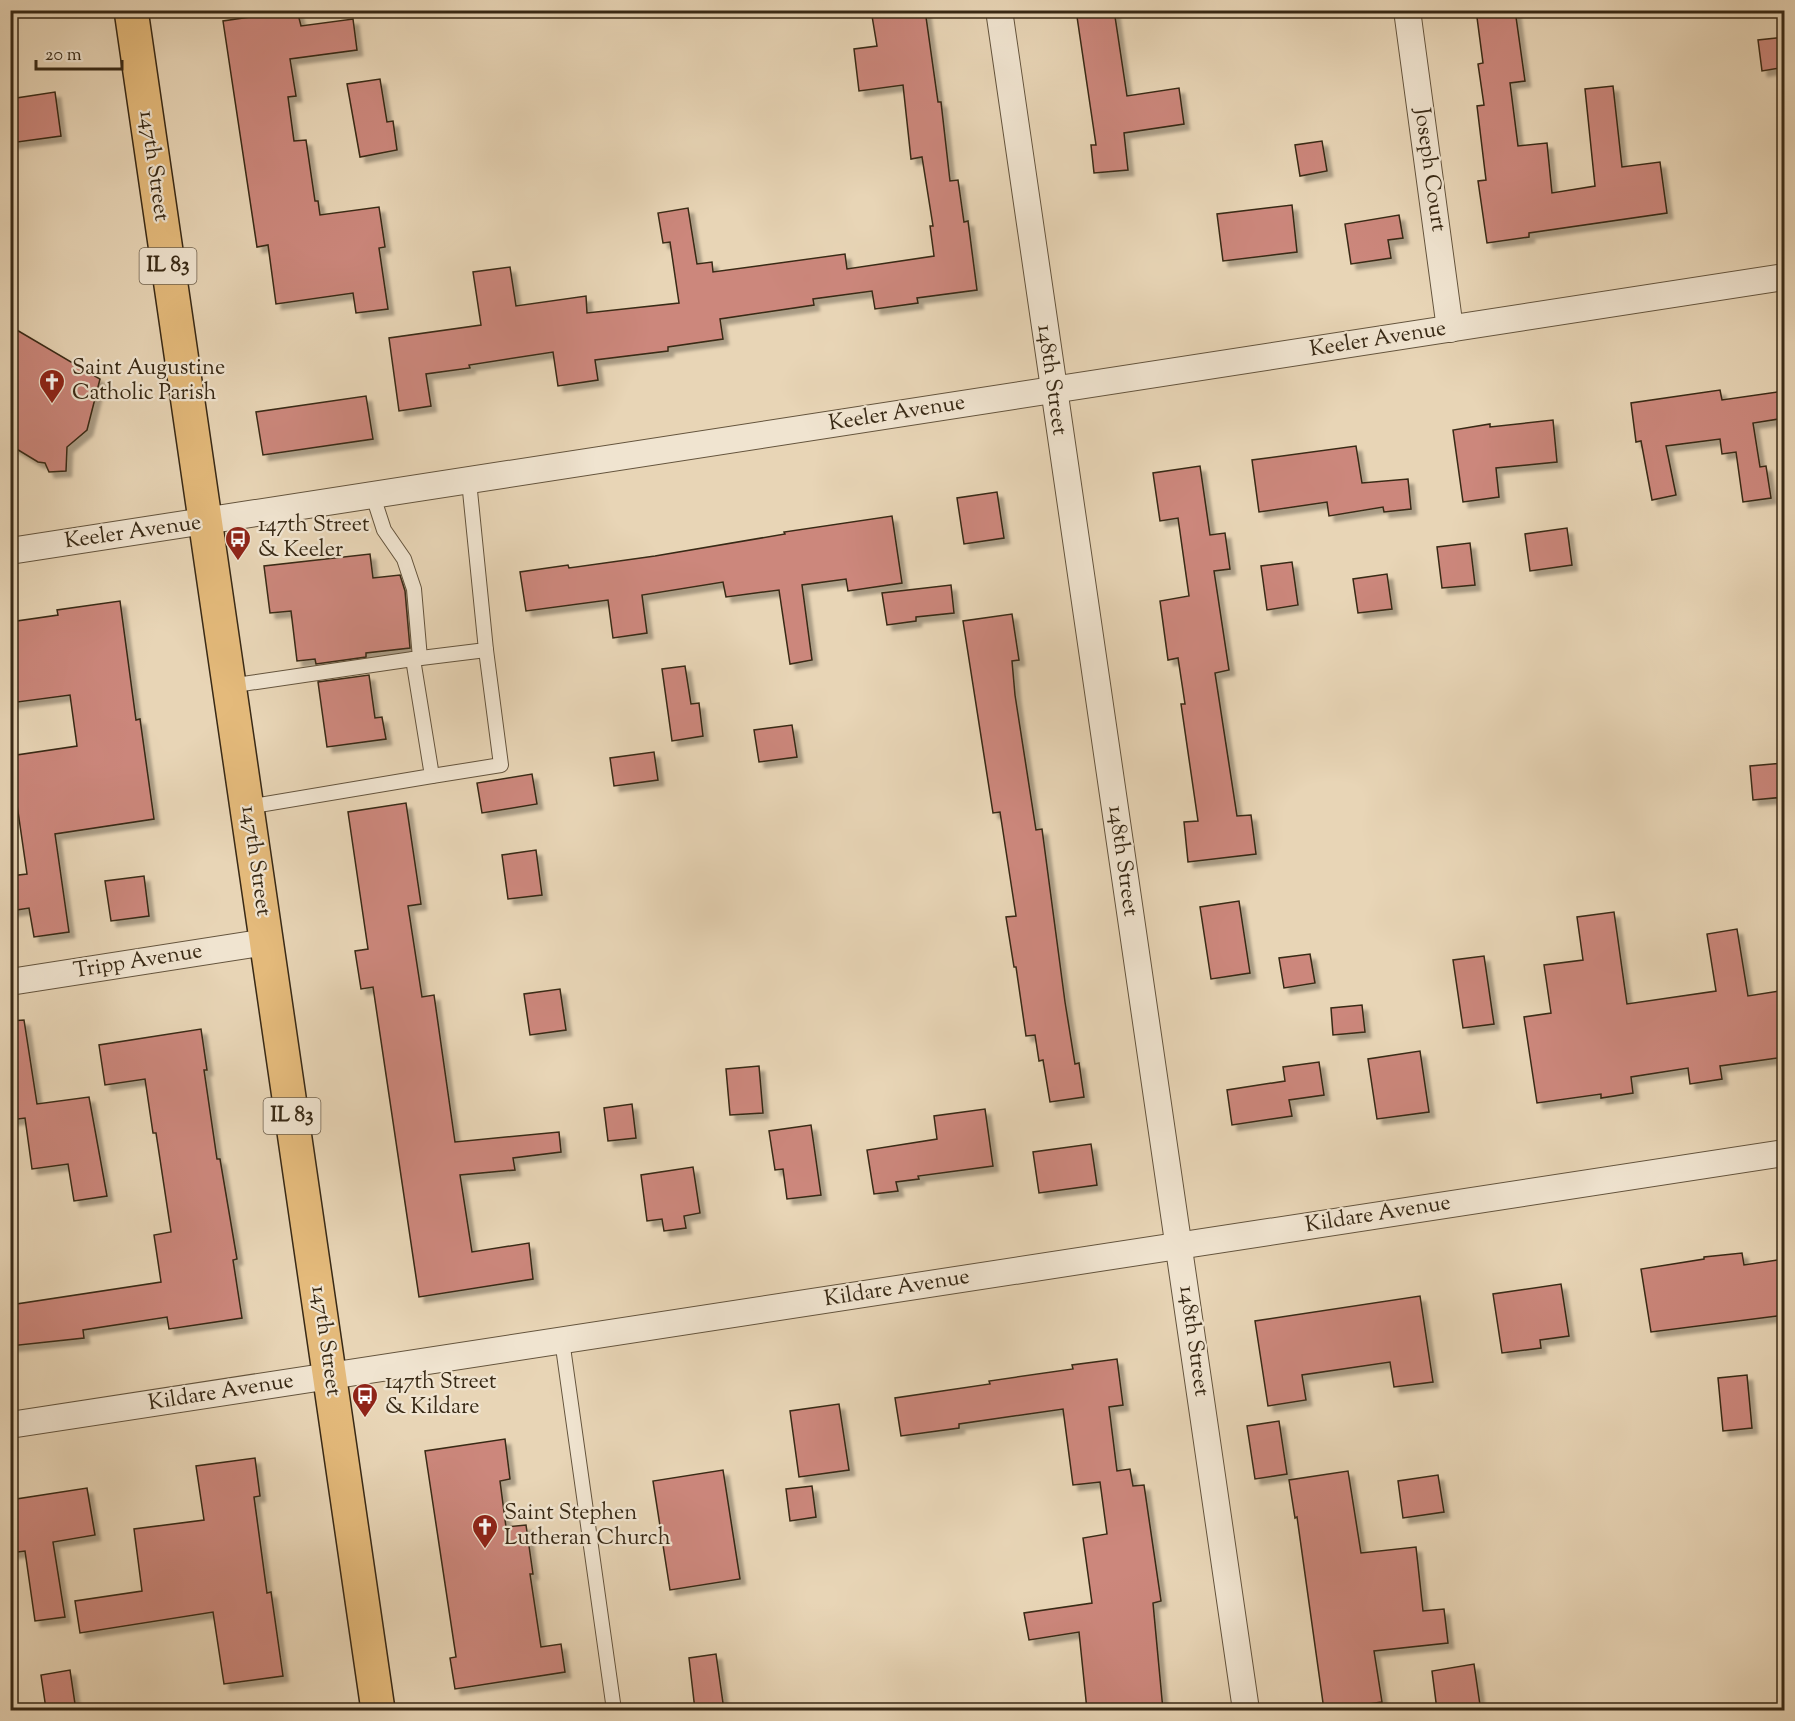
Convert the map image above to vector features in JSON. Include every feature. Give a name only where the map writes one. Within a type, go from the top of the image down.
[{"type":"main road","name":"147th Street","points":[[131,10],[378,1710]]},
{"type":"street","name":"148th Street","points":[[999,10],[1052,390],[1246,1710]]},
{"type":"street","name":"Joseph Court","points":[[1407,10],[1450,329]]},
{"type":"street","name":"Keeler Avenue","points":[[10,551],[1785,278]]},
{"type":"street","name":"Tripp Avenue","points":[[10,982],[266,942]]},
{"type":"street","name":"Kildare Avenue","points":[[10,1425],[1785,1153]]},
{"type":"lane","points":[[247,807],[501,765],[486,650],[469,481]]},
{"type":"lane","points":[[374,496],[384,530],[404,559],[414,589],[417,659],[432,777]]},
{"type":"lane","points":[[229,686],[486,650]]},
{"type":"lane","points":[[562,1340],[614,1710]]},
{"type":"building","points":[[297,10],[301,26],[353,19],[357,50],[290,59],[296,96],[288,97],[294,141],[306,140],[315,201],[318,201],[320,215],[379,207],[385,247],[379,248],[388,309],[356,313],[353,293],[276,304],[268,245],[257,247],[223,21]]},
{"type":"building","points":[[871,10],[925,10],[938,102],[941,102],[950,181],[958,180],[964,222],[968,221],[977,290],[917,298],[918,303],[875,309],[872,291],[813,299],[814,305],[720,319],[723,339],[668,347],[668,351],[595,360],[598,380],[558,386],[553,352],[426,374],[431,406],[399,411],[389,338],[481,325],[473,272],[510,267],[516,306],[586,296],[587,313],[679,303],[670,242],[663,243],[658,213],[688,208],[697,264],[712,262],[713,272],[845,254],[847,269],[934,256],[930,226],[933,226],[922,157],[911,159],[903,85],[859,91],[854,49],[877,46]]},
{"type":"building","points":[[1076,10],[1114,10],[1127,96],[1179,88],[1184,124],[1124,133],[1128,170],[1094,173],[1091,145],[1096,145]]},
{"type":"building","points":[[1476,10],[1515,10],[1525,81],[1510,83],[1518,146],[1547,143],[1552,193],[1595,186],[1585,89],[1613,86],[1622,167],[1660,162],[1667,213],[1529,233],[1529,237],[1487,243],[1478,181],[1486,180],[1477,106],[1484,105],[1478,64],[1483,63]]},
{"type":"building","points":[[1785,37],[1785,67],[1762,71],[1758,40]]},
{"type":"building","points":[[380,79],[387,122],[393,121],[397,150],[360,157],[347,84]]},
{"type":"building","points":[[55,92],[61,136],[10,143],[10,99]]},
{"type":"building","points":[[1322,141],[1327,171],[1300,176],[1295,145]]},
{"type":"building","points":[[1292,205],[1297,252],[1223,261],[1217,214]]},
{"type":"building","points":[[1399,215],[1403,238],[1388,240],[1391,258],[1351,264],[1345,224]]},
{"type":"building","name":"Saint Augustine Catholic Parish","points":[[10,326],[100,379],[87,430],[67,447],[66,471],[49,472],[45,463],[38,462],[10,445]]},
{"type":"building","points":[[1720,390],[1722,400],[1785,391],[1785,418],[1753,423],[1760,467],[1766,466],[1771,498],[1743,502],[1736,452],[1722,454],[1720,439],[1666,446],[1676,495],[1652,500],[1641,441],[1636,442],[1631,403]]},
{"type":"building","points":[[366,396],[373,439],[263,455],[256,412]]},
{"type":"building","points":[[1553,420],[1557,462],[1496,468],[1499,497],[1463,502],[1453,430],[1490,424],[1490,427]]},
{"type":"building","points":[[1356,446],[1362,483],[1408,479],[1411,509],[1384,512],[1383,507],[1329,516],[1327,502],[1259,512],[1252,460]]},
{"type":"building","points":[[1200,466],[1210,535],[1225,533],[1230,569],[1214,571],[1229,670],[1215,673],[1237,816],[1251,815],[1256,854],[1188,862],[1184,822],[1198,821],[1181,704],[1185,704],[1178,658],[1168,660],[1160,601],[1189,596],[1178,518],[1160,521],[1153,473]]},
{"type":"building","points":[[997,492],[1004,538],[964,544],[957,498]]},
{"type":"building","points":[[892,516],[902,583],[848,591],[846,579],[802,585],[812,660],[790,664],[779,590],[726,597],[723,582],[642,595],[647,633],[613,638],[608,600],[526,611],[520,572],[655,556],[785,534],[784,532]]},
{"type":"building","points":[[1567,528],[1572,565],[1530,571],[1525,534]]},
{"type":"building","points":[[1470,543],[1475,585],[1442,588],[1437,547]]},
{"type":"building","points":[[370,554],[373,578],[400,575],[405,591],[410,648],[366,653],[366,657],[316,664],[315,659],[297,661],[291,611],[270,613],[264,566]]},
{"type":"building","points":[[1292,562],[1298,605],[1267,610],[1261,566]]},
{"type":"building","points":[[1387,574],[1392,609],[1358,613],[1353,579]]},
{"type":"building","points":[[951,585],[954,613],[916,617],[916,621],[887,625],[882,593]]},
{"type":"building","points":[[120,601],[136,720],[140,719],[154,819],[55,834],[69,932],[34,937],[29,908],[10,911],[10,876],[27,874],[10,756],[77,746],[70,695],[10,703],[10,622],[58,615],[57,610]]},
{"type":"building","points":[[1012,614],[1019,660],[1012,661],[1015,695],[1036,830],[1042,829],[1065,1002],[1075,1064],[1079,1063],[1084,1097],[1050,1102],[1043,1060],[1039,1061],[1035,1035],[1026,1036],[1006,917],[1016,916],[1000,812],[993,813],[963,621]]},
{"type":"building","points":[[685,666],[691,704],[699,703],[703,736],[672,741],[662,669]]},
{"type":"building","points":[[369,675],[375,718],[382,717],[386,739],[327,747],[318,682]]},
{"type":"building","points":[[792,725],[797,757],[759,762],[754,730]]},
{"type":"building","points":[[654,752],[658,780],[614,786],[610,758]]},
{"type":"building","points":[[1785,763],[1785,797],[1753,800],[1750,766]]},
{"type":"building","points":[[532,774],[537,804],[482,813],[477,783]]},
{"type":"building","points":[[406,803],[421,904],[408,906],[422,997],[434,995],[455,1142],[559,1132],[561,1152],[513,1158],[515,1170],[460,1175],[472,1252],[529,1243],[533,1279],[419,1297],[373,987],[361,989],[355,951],[368,949],[348,812]]},
{"type":"building","points":[[536,850],[542,895],[508,899],[502,855]]},
{"type":"building","points":[[144,876],[149,916],[111,921],[105,881]]},
{"type":"building","points":[[1239,901],[1250,973],[1211,979],[1200,907]]},
{"type":"building","points":[[1614,912],[1627,1004],[1716,991],[1707,934],[1737,929],[1748,996],[1785,990],[1785,1057],[1720,1066],[1722,1079],[1690,1084],[1688,1068],[1631,1077],[1633,1093],[1601,1098],[1601,1094],[1537,1103],[1524,1017],[1551,1013],[1544,965],[1583,960],[1577,917]]},
{"type":"building","points":[[1310,954],[1315,983],[1284,988],[1279,958]]},
{"type":"building","points":[[1484,956],[1494,1024],[1463,1028],[1453,960]]},
{"type":"building","points":[[560,989],[566,1030],[530,1035],[524,994]]},
{"type":"building","points":[[1362,1005],[1365,1032],[1333,1035],[1331,1008]]},
{"type":"building","points":[[24,1020],[37,1104],[89,1097],[107,1196],[74,1201],[68,1164],[32,1169],[25,1118],[10,1120],[10,1021]]},
{"type":"building","points":[[201,1029],[207,1070],[204,1070],[217,1159],[220,1159],[237,1259],[233,1260],[242,1318],[169,1329],[167,1317],[83,1330],[84,1338],[10,1346],[10,1305],[161,1282],[154,1235],[171,1232],[145,1079],[105,1085],[99,1045]]},
{"type":"building","points":[[1420,1051],[1429,1112],[1377,1119],[1368,1059]]},
{"type":"building","points":[[1319,1062],[1324,1095],[1289,1100],[1292,1116],[1232,1125],[1227,1090],[1285,1081],[1283,1067]]},
{"type":"building","points":[[759,1066],[763,1113],[730,1115],[726,1069]]},
{"type":"building","points":[[632,1104],[636,1138],[608,1141],[604,1108]]},
{"type":"building","points":[[985,1109],[993,1166],[918,1176],[919,1179],[896,1182],[898,1191],[874,1194],[867,1150],[937,1139],[934,1116]]},
{"type":"building","points":[[811,1125],[821,1195],[787,1199],[783,1169],[775,1170],[769,1131]]},
{"type":"building","points":[[1091,1144],[1097,1185],[1039,1193],[1033,1152]]},
{"type":"building","points":[[693,1167],[700,1213],[684,1216],[686,1228],[664,1231],[662,1219],[647,1221],[641,1175]]},
{"type":"building","points":[[1742,1253],[1744,1265],[1785,1259],[1785,1315],[1651,1332],[1641,1269],[1704,1259],[1704,1257]]},
{"type":"building","points":[[1561,1284],[1569,1336],[1540,1340],[1541,1348],[1502,1353],[1493,1294]]},
{"type":"building","points":[[1420,1296],[1433,1382],[1394,1387],[1390,1362],[1302,1375],[1306,1400],[1268,1406],[1255,1321]]},
{"type":"building","points":[[1117,1359],[1123,1405],[1109,1407],[1117,1471],[1130,1469],[1133,1486],[1144,1485],[1161,1601],[1153,1603],[1163,1710],[1087,1710],[1079,1632],[1029,1640],[1024,1613],[1092,1603],[1083,1538],[1107,1534],[1100,1482],[1073,1485],[1063,1409],[959,1424],[959,1428],[901,1436],[895,1398],[990,1384],[989,1381],[1073,1369],[1072,1365]]},
{"type":"building","points":[[1747,1375],[1752,1428],[1723,1431],[1718,1378]]},
{"type":"building","points":[[839,1404],[849,1470],[799,1477],[790,1411]]},
{"type":"building","points":[[1279,1421],[1287,1474],[1255,1479],[1247,1426]]},
{"type":"building","name":"Saint Stephen Lutheran Church","points":[[505,1439],[510,1479],[500,1481],[506,1527],[526,1525],[533,1574],[530,1574],[541,1647],[561,1644],[565,1672],[455,1689],[450,1658],[456,1657],[425,1451]]},
{"type":"building","points":[[255,1458],[260,1496],[254,1497],[267,1593],[271,1592],[283,1676],[224,1684],[213,1612],[80,1633],[75,1601],[142,1591],[134,1529],[204,1520],[196,1466]]},
{"type":"building","points":[[723,1470],[740,1579],[670,1590],[653,1481]]},
{"type":"building","points":[[1348,1471],[1361,1553],[1416,1547],[1423,1611],[1444,1609],[1448,1643],[1374,1651],[1382,1702],[1324,1710],[1297,1517],[1295,1518],[1289,1480]]},
{"type":"building","points":[[1438,1475],[1444,1512],[1403,1518],[1398,1481]]},
{"type":"building","points":[[812,1486],[816,1517],[790,1521],[786,1489]]},
{"type":"building","points":[[87,1488],[95,1535],[53,1542],[65,1617],[35,1621],[25,1551],[10,1553],[10,1500]]},
{"type":"building","points":[[716,1654],[724,1710],[695,1710],[689,1658]]},
{"type":"building","points":[[1474,1664],[1480,1705],[1437,1710],[1432,1671]]},
{"type":"building","points":[[70,1670],[75,1704],[46,1709],[41,1675]]},
{"type":"place","name":"Saint Augustine Catholic Parish","points":[[52,405]]},
{"type":"place","name":"147th Street & Keeler","points":[[238,562]]},
{"type":"place","name":"147th Street & Kildare","points":[[365,1419]]},
{"type":"place","name":"Saint Stephen Lutheran Church","points":[[485,1550]]}]
